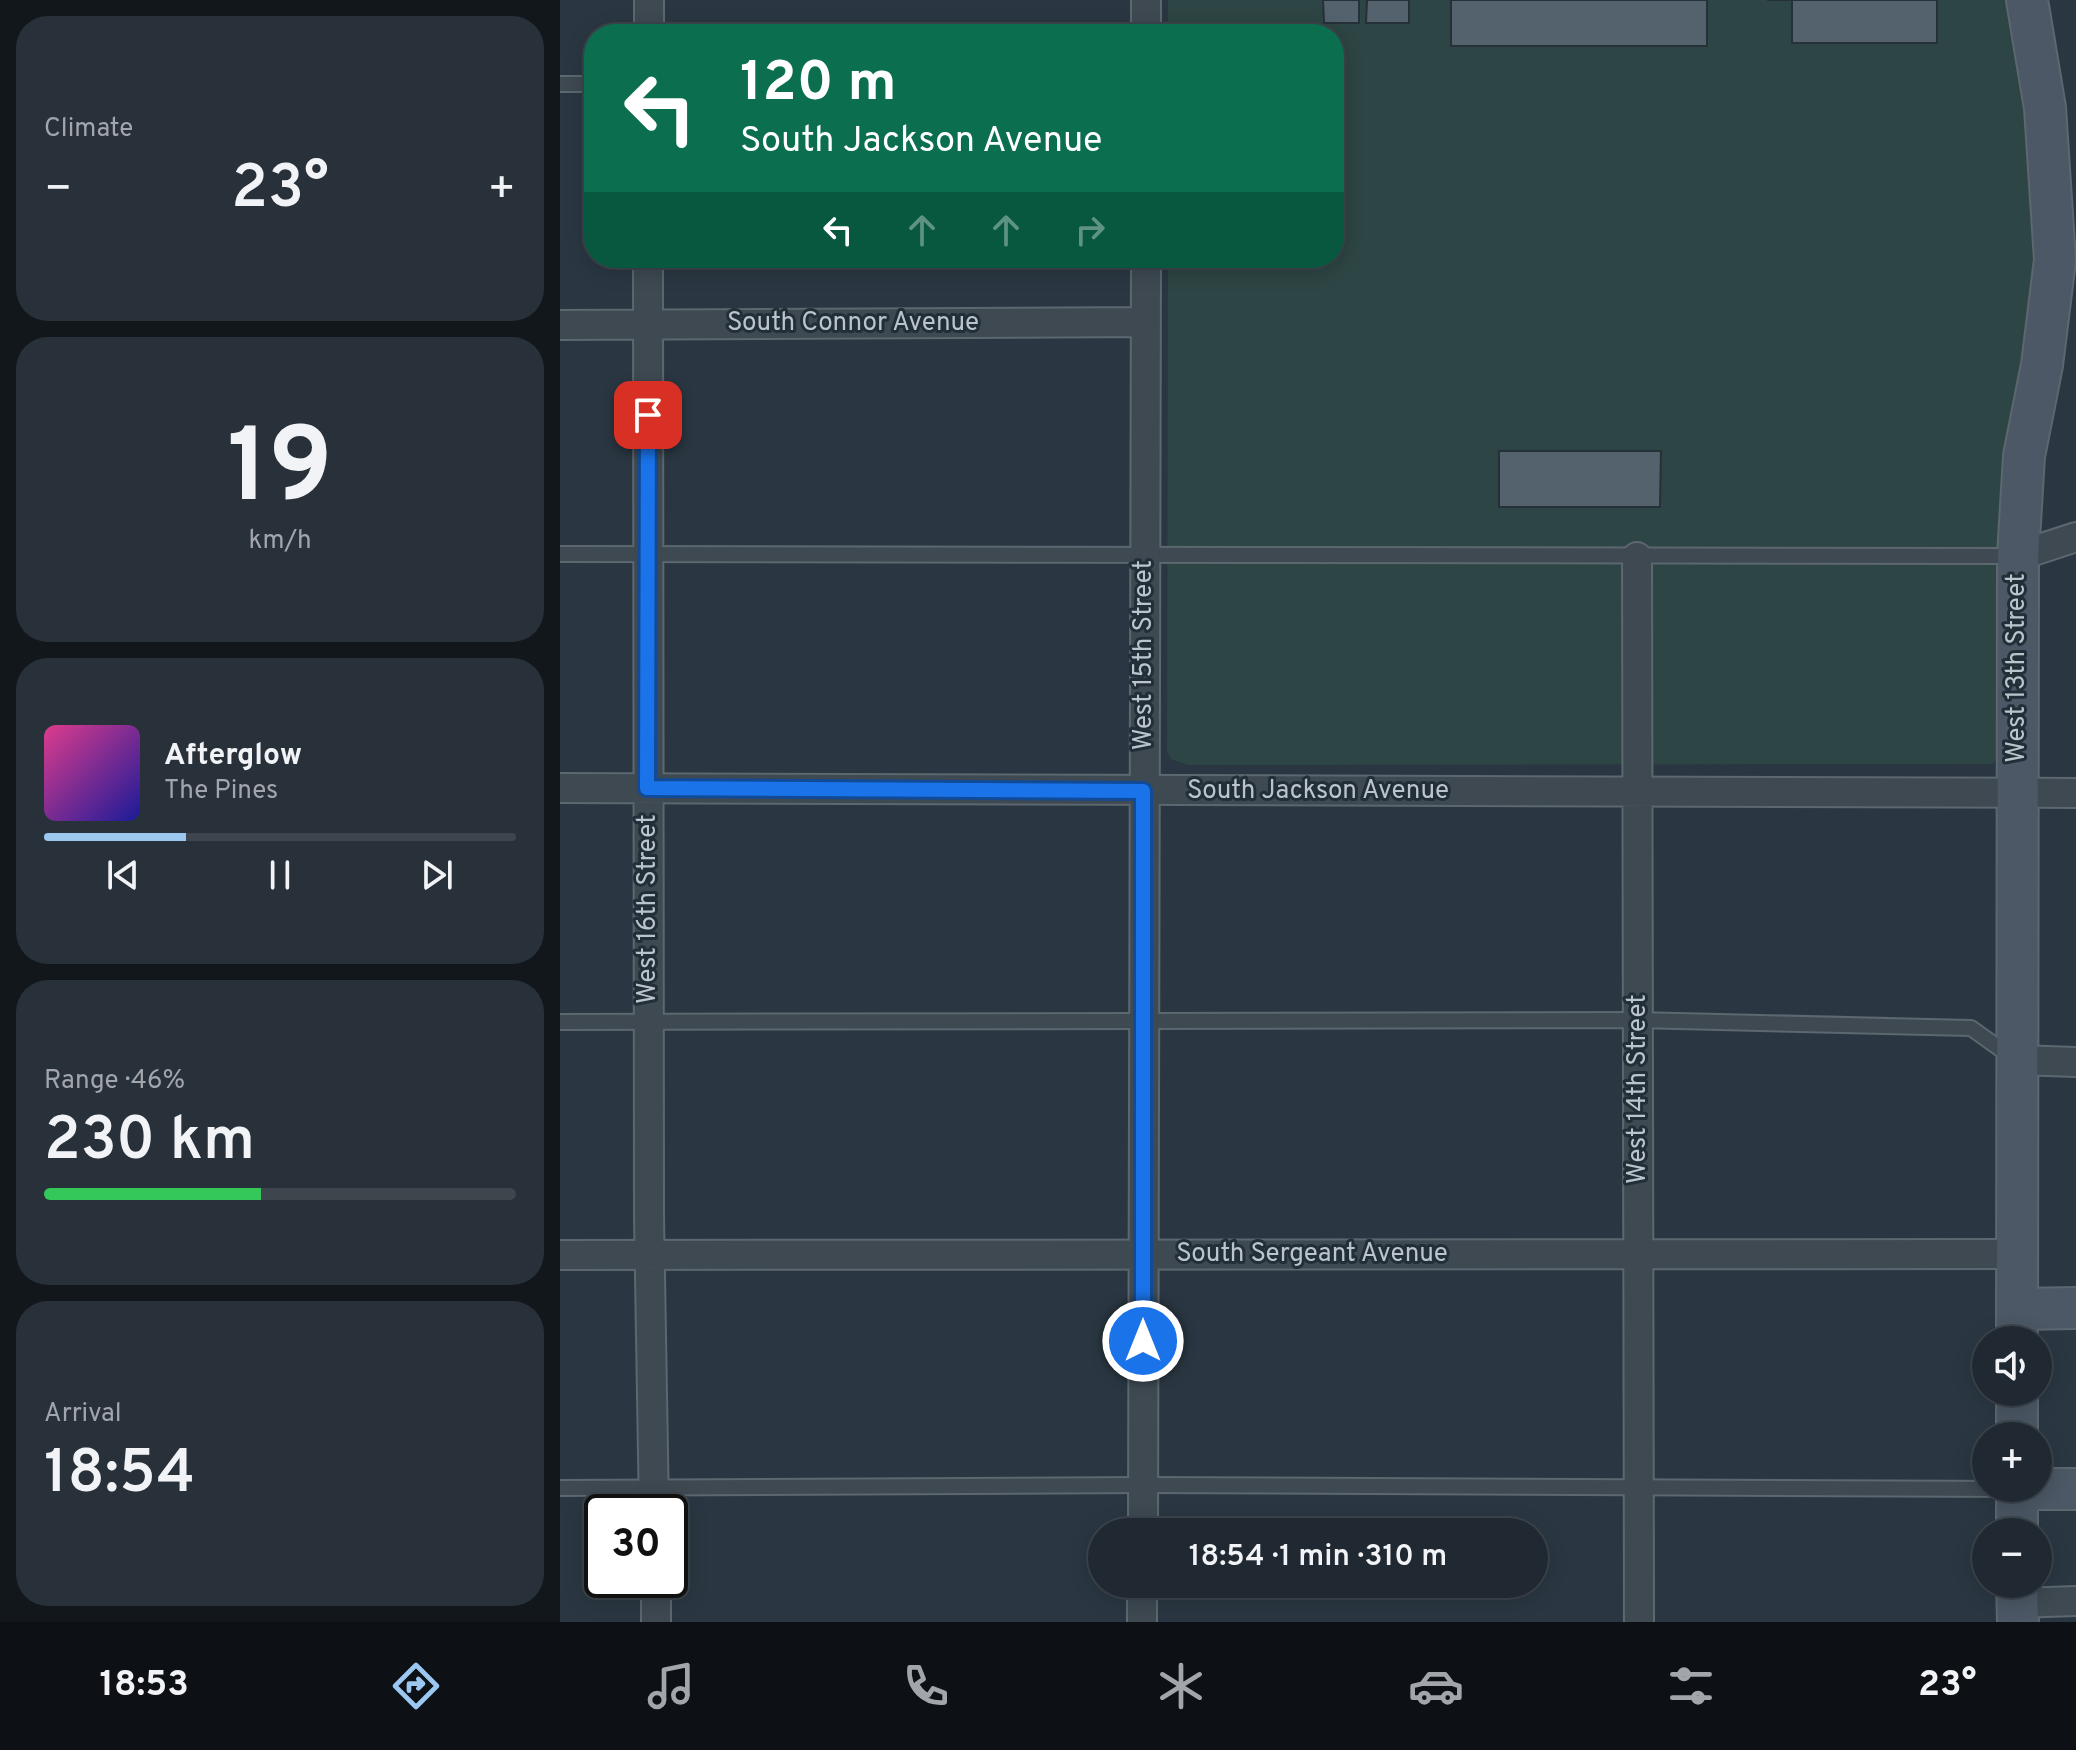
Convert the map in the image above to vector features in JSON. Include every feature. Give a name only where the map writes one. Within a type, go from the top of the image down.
[{"type":"street","points":[[649,0],[649,24]]},
{"type":"street","points":[[1146,0],[1146,24]]},
{"type":"street","name":"West 13th Street","points":[[2017,1324],[2018,556],[2024,456],[2042,365],[2055,260],[2035,3]]},
{"type":"street","name":"West 16th Street","points":[[648,268],[649,1255],[654,1494]]},
{"type":"street","name":"West 15th Street","points":[[1143,1518],[1146,268]]},
{"type":"street","name":"South Connor Avenue","points":[[560,325],[1146,322]]},
{"type":"street","points":[[2018,556],[2076,537]]},
{"type":"street","name":"West 14th Street","points":[[1637,557],[1639,1622]]},
{"type":"street","name":"South Jackson Avenue","points":[[560,788],[2076,793]]},
{"type":"street","points":[[2017,1060],[2076,1062]]},
{"type":"street","name":"South Sergeant Avenue","points":[[560,1255],[2017,1254]]},
{"type":"street","points":[[2017,1324],[2076,1308]]},
{"type":"street","points":[[2052,1489],[2076,1489]]},
{"type":"street","points":[[656,1598],[656,1622]]},
{"type":"street","points":[[1142,1598],[1142,1622]]},
{"type":"street","points":[[2018,1603],[2076,1601]]},
{"type":"lane","points":[[560,84],[584,84]]},
{"type":"lane","points":[[560,554],[2018,556]]},
{"type":"lane","points":[[560,1022],[1637,1020],[1971,1028],[2017,1060]]},
{"type":"lane","points":[[688,1499],[1143,1485],[1972,1488]]},
{"type":"lane","points":[[560,1488],[607,1494]]},
{"type":"green space","points":[[1168,0],[2017,0],[2047,201],[1999,756],[1993,764],[1188,765],[1171,759],[1167,752],[1168,268],[1344,268],[1344,24],[1168,24]]},
{"type":"building","points":[[1323,0],[1359,0],[1359,23],[1324,23]]},
{"type":"building","points":[[1367,0],[1409,0],[1409,23],[1366,23]]},
{"type":"building","points":[[1451,0],[1707,0],[1707,46],[1451,46]]},
{"type":"building","points":[[1792,0],[1937,0],[1937,43],[1792,43]]},
{"type":"building","points":[[1499,451],[1661,451],[1660,507],[1499,507]]},
{"type":"route","points":[[648,415],[647,788],[1143,791],[1143,1341]]}]
